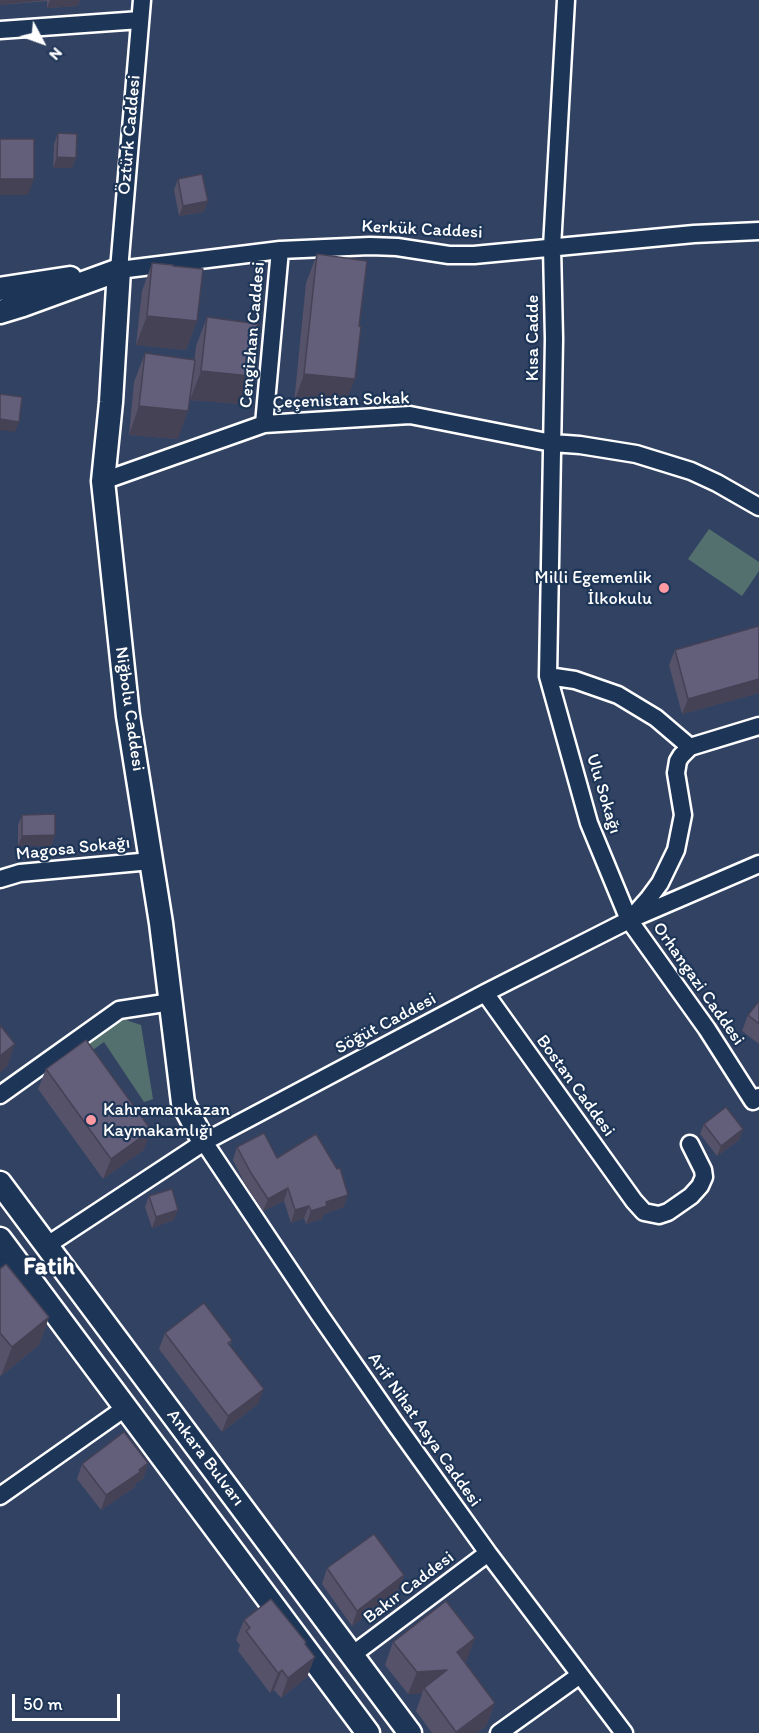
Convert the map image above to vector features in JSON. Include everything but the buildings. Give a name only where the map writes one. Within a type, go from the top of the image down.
[{"type":"main road","points":[[0,289],[118,270]]},
{"type":"main road","points":[[0,312],[118,270]]},
{"type":"main road","name":"Niğbolu Caddesi","points":[[118,270],[111,402],[103,482],[128,716],[161,923],[183,1103],[204,1142]]},
{"type":"main road","name":"Ankara Bulvarı","points":[[0,1183],[410,1733]]},
{"type":"main road","name":"Ankara Bulvarı","points":[[4,1254],[125,1408],[368,1733]]},
{"type":"street","name":"Öztürk Caddesi","points":[[118,270],[142,0]]},
{"type":"street","name":"Kısa Cadde","points":[[548,676],[554,339],[552,247],[566,0]]},
{"type":"street","points":[[0,30],[140,20]]},
{"type":"street","name":"Kerkük Caddesi","points":[[118,270],[279,250],[370,246],[397,247],[449,255],[474,255],[694,234],[759,231]]},
{"type":"street","name":"Cengizhan Caddesi","points":[[264,424],[279,250]]},
{"type":"street","name":"Çeçenistan Sokak","points":[[103,482],[264,424],[410,415],[552,443],[609,448],[664,461],[717,483],[759,507]]},
{"type":"street","points":[[548,676],[576,680],[618,695],[656,718],[690,747]]},
{"type":"street","name":"Ulu Sokağı","points":[[548,676],[589,823],[629,920]]},
{"type":"street","points":[[629,920],[660,883],[676,850],[683,815],[676,779],[676,767],[681,756],[690,747],[759,726]]},
{"type":"street","name":"Magosa Sokağı","points":[[0,879],[20,873],[151,861]]},
{"type":"street","name":"Söğüt Caddesi","points":[[46,1246],[204,1142],[485,993],[629,920],[759,864]]},
{"type":"street","name":"Orhangazi Caddesi","points":[[629,920],[756,1099]]},
{"type":"street","name":"Bostan Caddesi","points":[[485,993],[644,1212],[659,1215],[678,1206],[700,1186],[704,1178],[704,1170],[690,1144]]},
{"type":"street","points":[[0,1095],[119,1010],[171,1002]]},
{"type":"street","name":"Arif Nihat Asya Caddesi","points":[[204,1142],[333,1334],[488,1553],[624,1733]]},
{"type":"street","points":[[0,1496],[125,1408]]},
{"type":"street","name":"Bakır Caddesi","points":[[352,1655],[488,1553]]},
{"type":"street","points":[[500,1733],[580,1675]]},
{"type":"green space","points":[[709,529],[759,562],[759,571],[742,596],[688,559]]},
{"type":"green space","points":[[120,1018],[141,1025],[153,1099],[144,1102],[104,1042],[83,1057],[78,1049]]},
{"type":"place","name":"Milli Egemenlik İlkokulu","points":[[664,588]]},
{"type":"place","name":"Kahramankazan Kaymakamlığı","points":[[91,1120]]},
{"type":"district","name":"Fatih","points":[[49,1268]]}]
